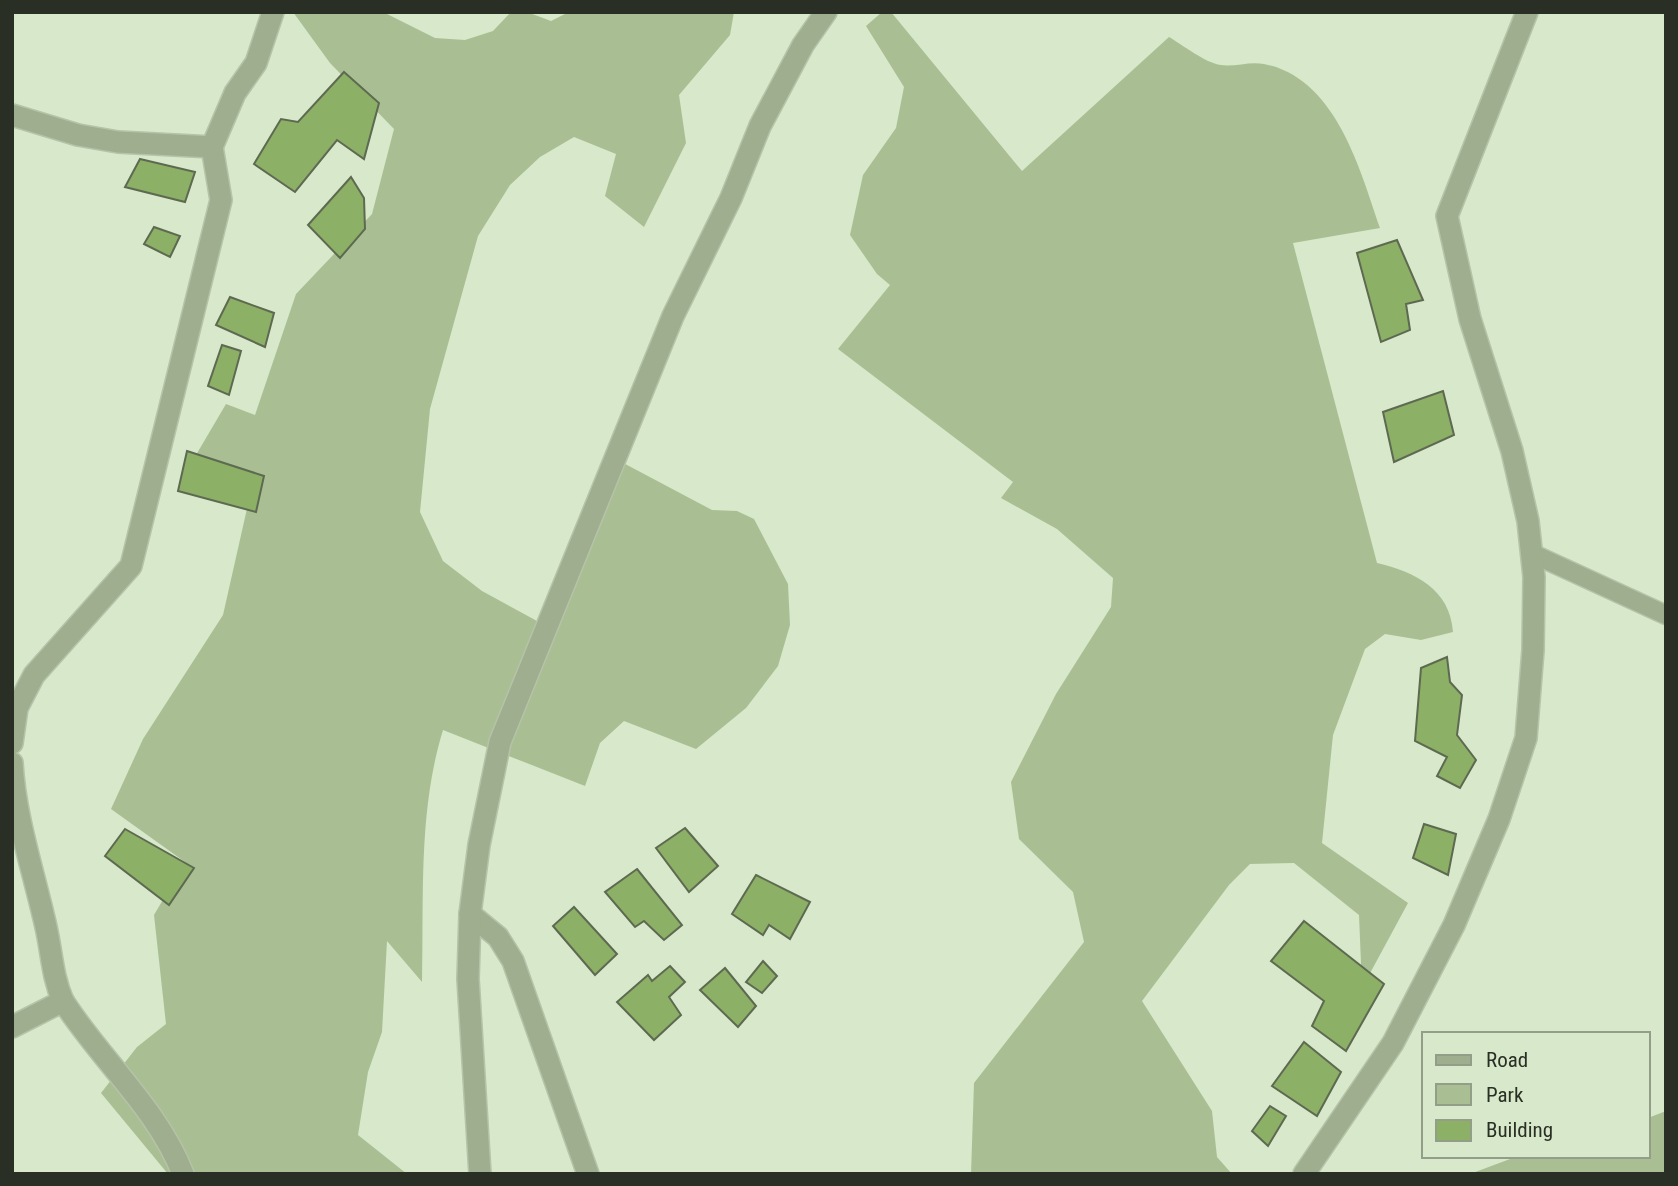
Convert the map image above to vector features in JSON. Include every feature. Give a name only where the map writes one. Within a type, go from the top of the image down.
[{"type":"street","points":[[12,743],[17,708],[34,675],[131,566],[221,200],[212,147],[235,93],[256,63],[273,12]]},
{"type":"street","points":[[480,1174],[468,979],[470,914],[500,742],[673,316],[731,198],[760,126],[803,45],[826,12]]},
{"type":"street","points":[[1304,1174],[1393,1043],[1454,925],[1499,819],[1526,738],[1533,650],[1528,521],[1512,451],[1470,319],[1447,216],[1527,12]]},
{"type":"street","points":[[12,115],[78,135],[118,142],[212,147]]},
{"type":"street","points":[[12,763],[14,799],[25,833],[50,941],[53,979],[80,1027],[129,1087],[177,1157],[183,1174]]},
{"type":"street","points":[[470,914],[498,937],[513,961],[588,1174]]},
{"type":"street","points":[[12,1027],[63,1001]]},
{"type":"lane","points":[[1531,553],[1666,615]]},
{"type":"green space","points":[[293,12],[383,12],[435,38],[465,40],[493,31],[511,12],[527,12],[551,21],[569,12],[734,12],[730,35],[679,95],[686,143],[644,227],[605,196],[616,154],[574,137],[540,157],[510,185],[478,236],[430,409],[420,512],[443,561],[482,591],[537,621],[612,457],[712,510],[737,511],[754,519],[788,584],[790,625],[778,666],[746,708],[696,749],[624,721],[600,743],[585,786],[443,730],[429,792],[426,823],[422,982],[387,941],[382,1032],[368,1072],[358,1135],[407,1174],[168,1174],[101,1093],[137,1047],[166,1024],[154,915],[185,862],[111,809],[143,739],[223,615],[253,482],[196,455],[226,404],[255,415],[296,294],[372,214],[394,129],[330,63]]},
{"type":"green space","points":[[882,12],[891,12],[1022,171],[1169,37],[1215,64],[1259,63],[1289,73],[1310,87],[1342,130],[1364,180],[1380,228],[1293,243],[1377,563],[1417,577],[1438,594],[1445,604],[1453,632],[1421,640],[1385,634],[1365,649],[1333,735],[1322,843],[1408,903],[1362,988],[1359,915],[1294,863],[1250,864],[1229,885],[1142,1001],[1212,1111],[1217,1157],[1232,1174],[971,1174],[974,1083],[1084,942],[1073,892],[1019,839],[1011,782],[1056,694],[1111,607],[1113,578],[1057,529],[1001,498],[1013,482],[838,349],[890,285],[877,274],[850,235],[863,175],[896,128],[904,87],[866,26]]},
{"type":"green space","points":[[1666,1111],[1666,1174],[1470,1174],[1513,1158],[1650,1158],[1650,1117]]},
{"type":"building","points":[[344,72],[379,103],[364,159],[337,140],[295,192],[254,164],[281,119],[298,122]]},
{"type":"building","points":[[140,159],[195,172],[185,202],[125,187]]},
{"type":"building","points":[[351,177],[364,198],[365,229],[340,258],[308,225]]},
{"type":"building","points":[[154,227],[180,236],[170,257],[144,244]]},
{"type":"building","points":[[1397,240],[1423,300],[1406,304],[1410,330],[1381,342],[1357,253]]},
{"type":"building","points":[[230,297],[274,313],[265,347],[216,325]]},
{"type":"building","points":[[222,345],[241,351],[229,395],[208,386]]},
{"type":"building","points":[[1443,391],[1454,435],[1394,462],[1383,412]]},
{"type":"building","points":[[187,451],[264,476],[256,512],[178,491]]},
{"type":"building","points":[[1447,657],[1450,682],[1462,695],[1457,735],[1476,760],[1460,788],[1437,776],[1447,757],[1415,741],[1421,668]]},
{"type":"building","points":[[1424,824],[1456,834],[1448,875],[1413,858]]},
{"type":"building","points":[[685,828],[718,866],[689,892],[656,848]]},
{"type":"building","points":[[125,829],[194,868],[169,905],[105,856]]},
{"type":"building","points":[[637,869],[682,925],[664,940],[644,921],[635,927],[605,892]]},
{"type":"building","points":[[756,875],[810,902],[790,939],[769,925],[763,935],[732,914]]},
{"type":"building","points":[[574,907],[617,954],[595,975],[553,926]]},
{"type":"building","points":[[1304,921],[1384,984],[1346,1051],[1312,1026],[1324,1001],[1271,961]]},
{"type":"building","points":[[763,961],[777,976],[762,993],[746,982]]},
{"type":"building","points":[[670,966],[685,982],[669,997],[681,1015],[654,1040],[617,1002],[648,975],[652,981]]},
{"type":"building","points":[[725,968],[756,1006],[738,1027],[700,990]]},
{"type":"building","points":[[1304,1042],[1341,1072],[1317,1116],[1272,1086]]},
{"type":"building","points":[[1270,1106],[1286,1116],[1268,1146],[1252,1131]]}]
